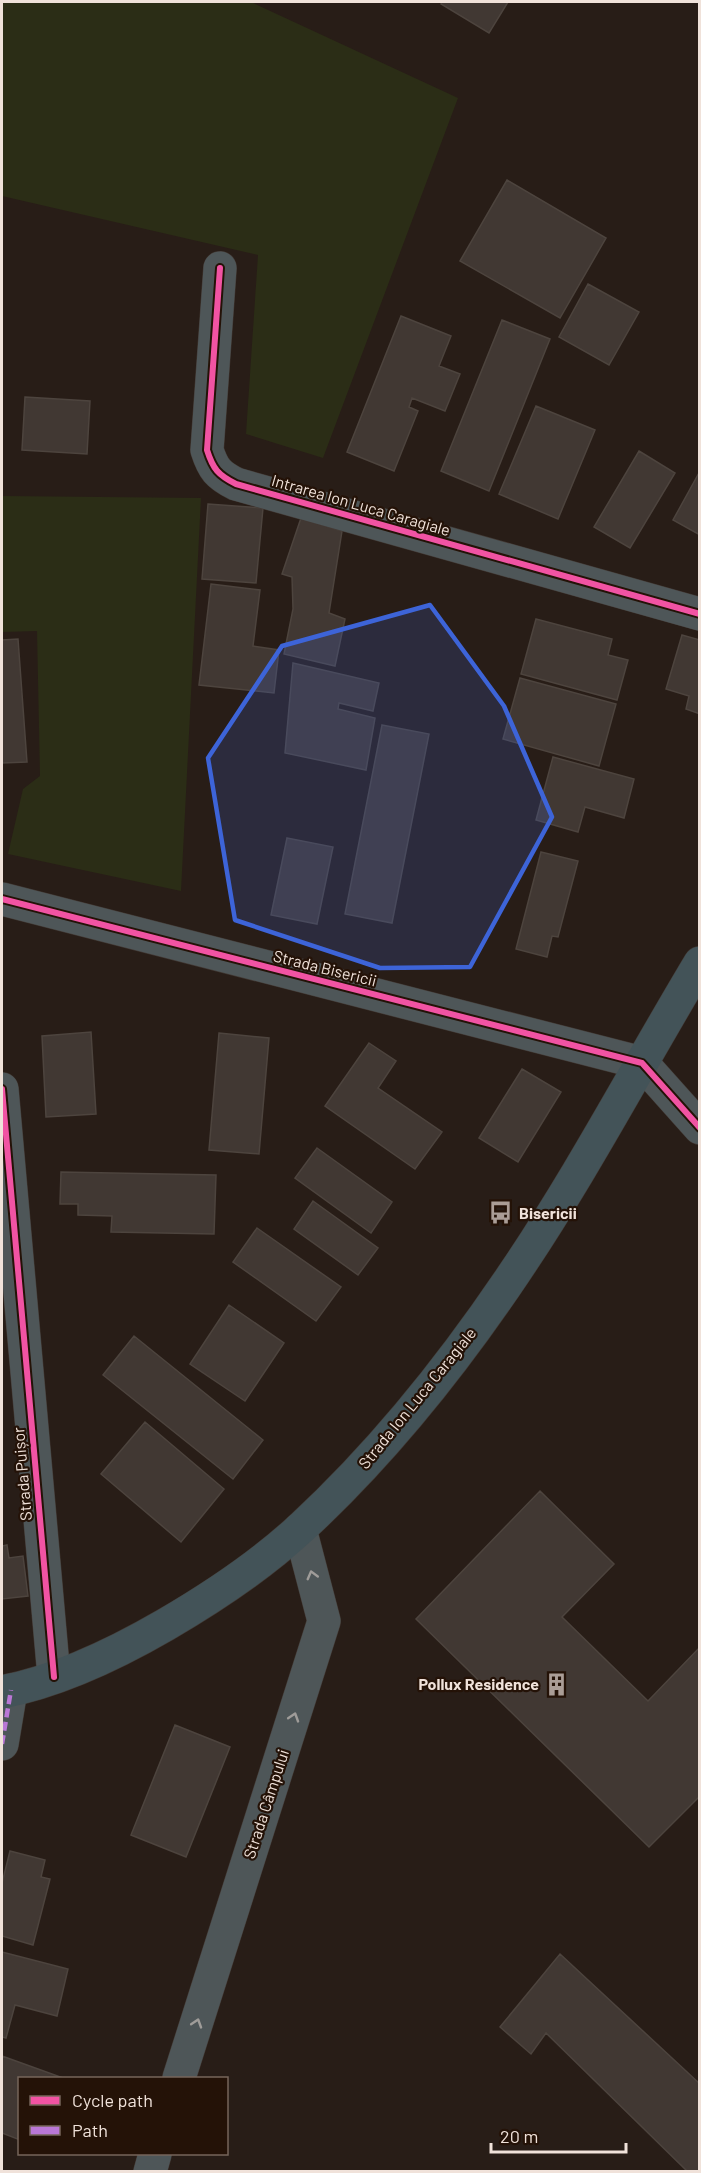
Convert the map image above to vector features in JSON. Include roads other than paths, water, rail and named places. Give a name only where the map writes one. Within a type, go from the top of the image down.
[{"type":"main road","name":"Strada Ion Luca Caragiale","points":[[6,1691],[54,1677],[128,1646],[195,1607],[250,1570],[300,1529],[354,1474],[411,1409],[472,1333],[515,1272],[642,1064],[699,963]]},
{"type":"street","name":"Intrarea Ion Luca Caragiale","points":[[220,268],[207,450],[211,463],[220,476],[236,484],[699,614]]},
{"type":"street","name":"Strada Bisericii","points":[[2,899],[642,1064]]},
{"type":"street","points":[[642,1064],[699,1128]]},
{"type":"street","name":"Strada Puișor","points":[[2,1089],[54,1677]]},
{"type":"street","name":"Strada Câmpului","points":[[180,2077],[324,1621],[300,1529]]},
{"type":"street","points":[[2,1744],[6,1691]]},
{"type":"street","points":[[150,2172],[155,2155]]},
{"type":"place","name":"Bisericii","points":[[501,1213]]},
{"type":"place","name":"Pollux Residence","points":[[557,1684]]}]
